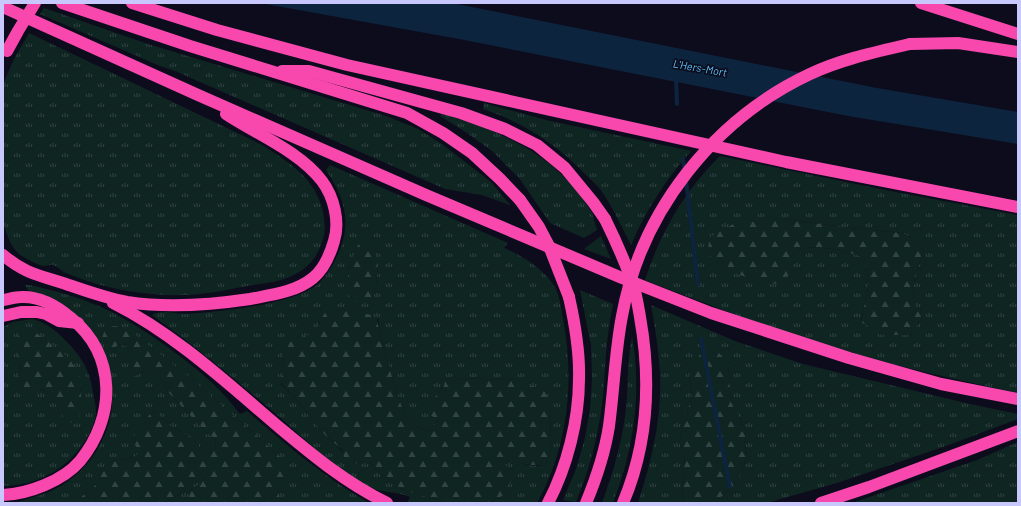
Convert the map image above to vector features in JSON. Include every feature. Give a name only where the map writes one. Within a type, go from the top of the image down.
[{"type":"highway","points":[[5,55],[35,3]]},
{"type":"highway","points":[[62,3],[268,71],[407,113],[444,133],[472,154],[500,179],[520,200],[539,227],[549,246],[569,297],[575,324],[580,380],[577,406],[571,441],[563,467],[550,499]]},
{"type":"highway","points":[[132,3],[217,30],[347,65],[778,161],[1018,207]]},
{"type":"highway","points":[[921,3],[1018,34]]},
{"type":"highway","points":[[3,7],[198,95],[515,233],[622,278],[711,313],[848,358],[941,384],[1018,399]]},
{"type":"highway","points":[[586,503],[597,473],[609,427],[618,336],[628,287],[636,263],[656,220],[686,173],[703,153],[723,133],[750,110],[784,88],[811,74],[864,55],[910,44],[958,43],[1018,52]]},
{"type":"highway","points":[[268,71],[309,71],[461,113],[505,129],[536,145],[565,168],[578,183],[605,219],[616,241],[632,282],[638,304],[645,348],[646,398],[644,425],[634,474],[623,503]]},
{"type":"highway","points":[[3,255],[21,268],[35,275],[126,302],[149,304],[190,305],[228,302],[273,295],[303,284],[317,274],[327,260],[336,236],[337,223],[330,194],[322,181],[312,170],[285,149],[245,126],[198,95]]},
{"type":"highway","points":[[96,294],[154,326],[201,360],[324,464],[363,492],[387,503]]},
{"type":"highway","points":[[3,300],[20,297],[40,300],[53,306],[78,323],[90,337],[97,350],[103,366],[106,382],[105,411],[95,437],[79,463],[66,473],[36,488],[11,495],[3,495]]},
{"type":"highway","points":[[3,316],[20,312],[37,312],[46,314],[59,322],[78,323]]},
{"type":"highway","points":[[821,503],[870,487],[1018,431]]},
{"type":"green space","points":[[44,8],[148,44],[386,116],[418,129],[442,144],[491,182],[510,205],[482,195],[445,189],[175,71],[160,66],[40,14]]},
{"type":"green space","points":[[29,33],[262,145],[300,172],[308,181],[319,200],[325,223],[323,238],[314,259],[294,275],[276,281],[212,292],[164,295],[141,293],[89,282],[66,273],[56,266],[44,266],[19,254],[10,242],[3,223],[3,84],[14,59]]},
{"type":"green space","points":[[484,103],[546,120],[691,151],[657,195],[643,219],[631,245],[605,196],[595,183],[551,144],[512,120],[483,109]]},
{"type":"green space","points":[[442,113],[477,125],[510,139],[542,158],[556,169],[582,197],[592,213],[597,230],[584,238],[550,223],[519,178],[492,151],[440,116]]},
{"type":"green space","points":[[720,156],[890,191],[1018,215],[1018,393],[904,367],[812,341],[740,316],[645,280],[666,229],[685,198],[707,169]],"holes":[[[784,219],[902,233],[925,245],[913,286],[914,304],[922,318],[910,335],[861,321],[869,283],[864,257],[835,249],[803,247],[790,257]]]},
{"type":"green space","points":[[330,165],[508,243],[504,248],[518,255],[539,269],[555,287],[560,303],[567,342],[568,390],[562,437],[556,460],[548,482],[537,503],[489,503],[504,495],[500,462],[512,461],[533,466],[545,465],[551,453],[550,402],[516,380],[452,378],[445,380],[444,386],[434,398],[439,420],[428,432],[419,427],[405,415],[396,391],[379,330],[378,319],[320,320],[318,331],[283,352],[281,384],[295,398],[325,435],[343,452],[358,461],[371,463],[380,474],[403,490],[449,503],[407,503],[410,497],[377,490],[353,479],[333,464],[235,380],[152,315],[160,312],[185,314],[254,306],[290,298],[317,285],[328,273],[340,250],[344,239],[345,228],[344,208],[337,189],[326,170]],"holes":[[[351,261],[378,264],[376,287],[373,298],[348,299],[348,276]]]},
{"type":"green space","points":[[784,219],[902,233],[925,245],[913,286],[914,304],[922,318],[910,335],[882,335],[861,322],[869,283],[864,257],[835,249],[803,247],[790,257],[787,276],[779,284],[760,282],[726,270],[707,253],[710,237],[735,223]]},
{"type":"green space","points":[[601,236],[611,259],[584,249]]},
{"type":"green space","points":[[364,242],[373,244],[378,264],[376,287],[373,298],[363,302],[355,302],[348,299],[348,276],[351,261],[358,245]]},
{"type":"green space","points":[[25,285],[57,292],[92,303],[145,331],[207,378],[240,414],[247,411],[321,471],[369,503],[292,503],[280,498],[277,487],[279,456],[192,379],[116,326],[112,353],[118,344],[126,346],[132,359],[135,376],[147,369],[161,380],[169,393],[204,430],[215,439],[216,448],[211,454],[201,450],[194,438],[173,428],[153,410],[148,423],[140,428],[135,445],[141,452],[134,457],[113,461],[102,468],[98,483],[74,503],[15,503],[49,492],[63,485],[75,476],[96,452],[109,424],[112,408],[110,375],[105,357],[36,294],[28,290]]},
{"type":"green space","points":[[580,290],[613,304],[598,429],[589,466],[576,502],[563,500],[576,469],[585,438],[590,409],[592,379],[591,346]]},
{"type":"green space","points":[[651,305],[735,341],[803,364],[1018,414],[1018,419],[946,446],[837,483],[770,502],[704,503],[723,496],[737,482],[746,460],[745,429],[731,402],[728,362],[689,376],[692,395],[679,441],[685,459],[682,486],[683,501],[693,503],[638,503],[655,440],[659,408],[660,391],[657,340]]},
{"type":"green space","points":[[341,309],[371,315],[377,319],[396,391],[405,415],[419,427],[428,432],[439,420],[430,415],[434,398],[444,386],[445,380],[452,378],[516,380],[545,391],[550,402],[551,453],[545,465],[501,462],[512,469],[512,480],[504,495],[489,503],[449,503],[403,490],[380,474],[371,463],[358,461],[353,467],[345,465],[343,451],[325,435],[281,383],[283,352],[290,342],[318,331],[320,320],[327,310]]},
{"type":"green space","points":[[32,319],[38,321],[53,330],[71,346],[87,370],[93,390],[96,413],[92,428],[85,441],[60,468],[28,483],[3,486],[3,327],[13,322]],"holes":[[[20,360],[77,423],[66,421],[53,399],[42,389],[35,394],[19,379]]]},
{"type":"green space","points":[[116,326],[133,333],[192,379],[279,456],[288,468],[289,479],[277,487],[280,498],[292,503],[194,503],[189,499],[189,491],[201,484],[207,473],[202,469],[179,495],[163,503],[74,503],[98,483],[102,468],[113,461],[134,457],[140,452],[135,445],[133,437],[140,428],[148,423],[147,418],[153,410],[173,428],[194,438],[201,450],[211,454],[216,447],[215,439],[204,430],[169,393],[161,380],[147,369],[135,376],[127,371],[132,359],[126,346],[118,344],[112,353],[107,352],[102,338],[106,327]]},
{"type":"green space","points":[[32,330],[68,357],[79,373],[82,407],[77,424],[66,421],[53,399],[42,389],[25,402],[20,398],[20,360],[15,348],[19,333]]},
{"type":"green space","points":[[632,336],[635,357],[636,400],[631,441],[613,503],[602,503],[615,464],[624,425]]},
{"type":"green space","points":[[714,348],[728,362],[731,402],[745,429],[746,460],[737,482],[723,496],[704,503],[693,503],[683,501],[682,486],[685,459],[679,441],[692,395],[689,376],[700,354]]},
{"type":"green space","points":[[1018,442],[1018,503],[852,503],[977,460]]},
{"type":"green space","points":[[202,468],[207,473],[201,484],[189,491],[189,498],[194,503],[163,503],[179,495]]},
{"type":"water","name":"L'Hers-Mort","points":[[260,3],[452,3],[877,88],[1018,112],[1018,144],[848,116],[459,39]]},
{"type":"waterway","points":[[676,78],[677,104]]},
{"type":"waterway","points":[[683,159],[685,172]]},
{"type":"waterway","points":[[686,181],[698,284]]},
{"type":"waterway","points":[[701,339],[730,487]]}]
